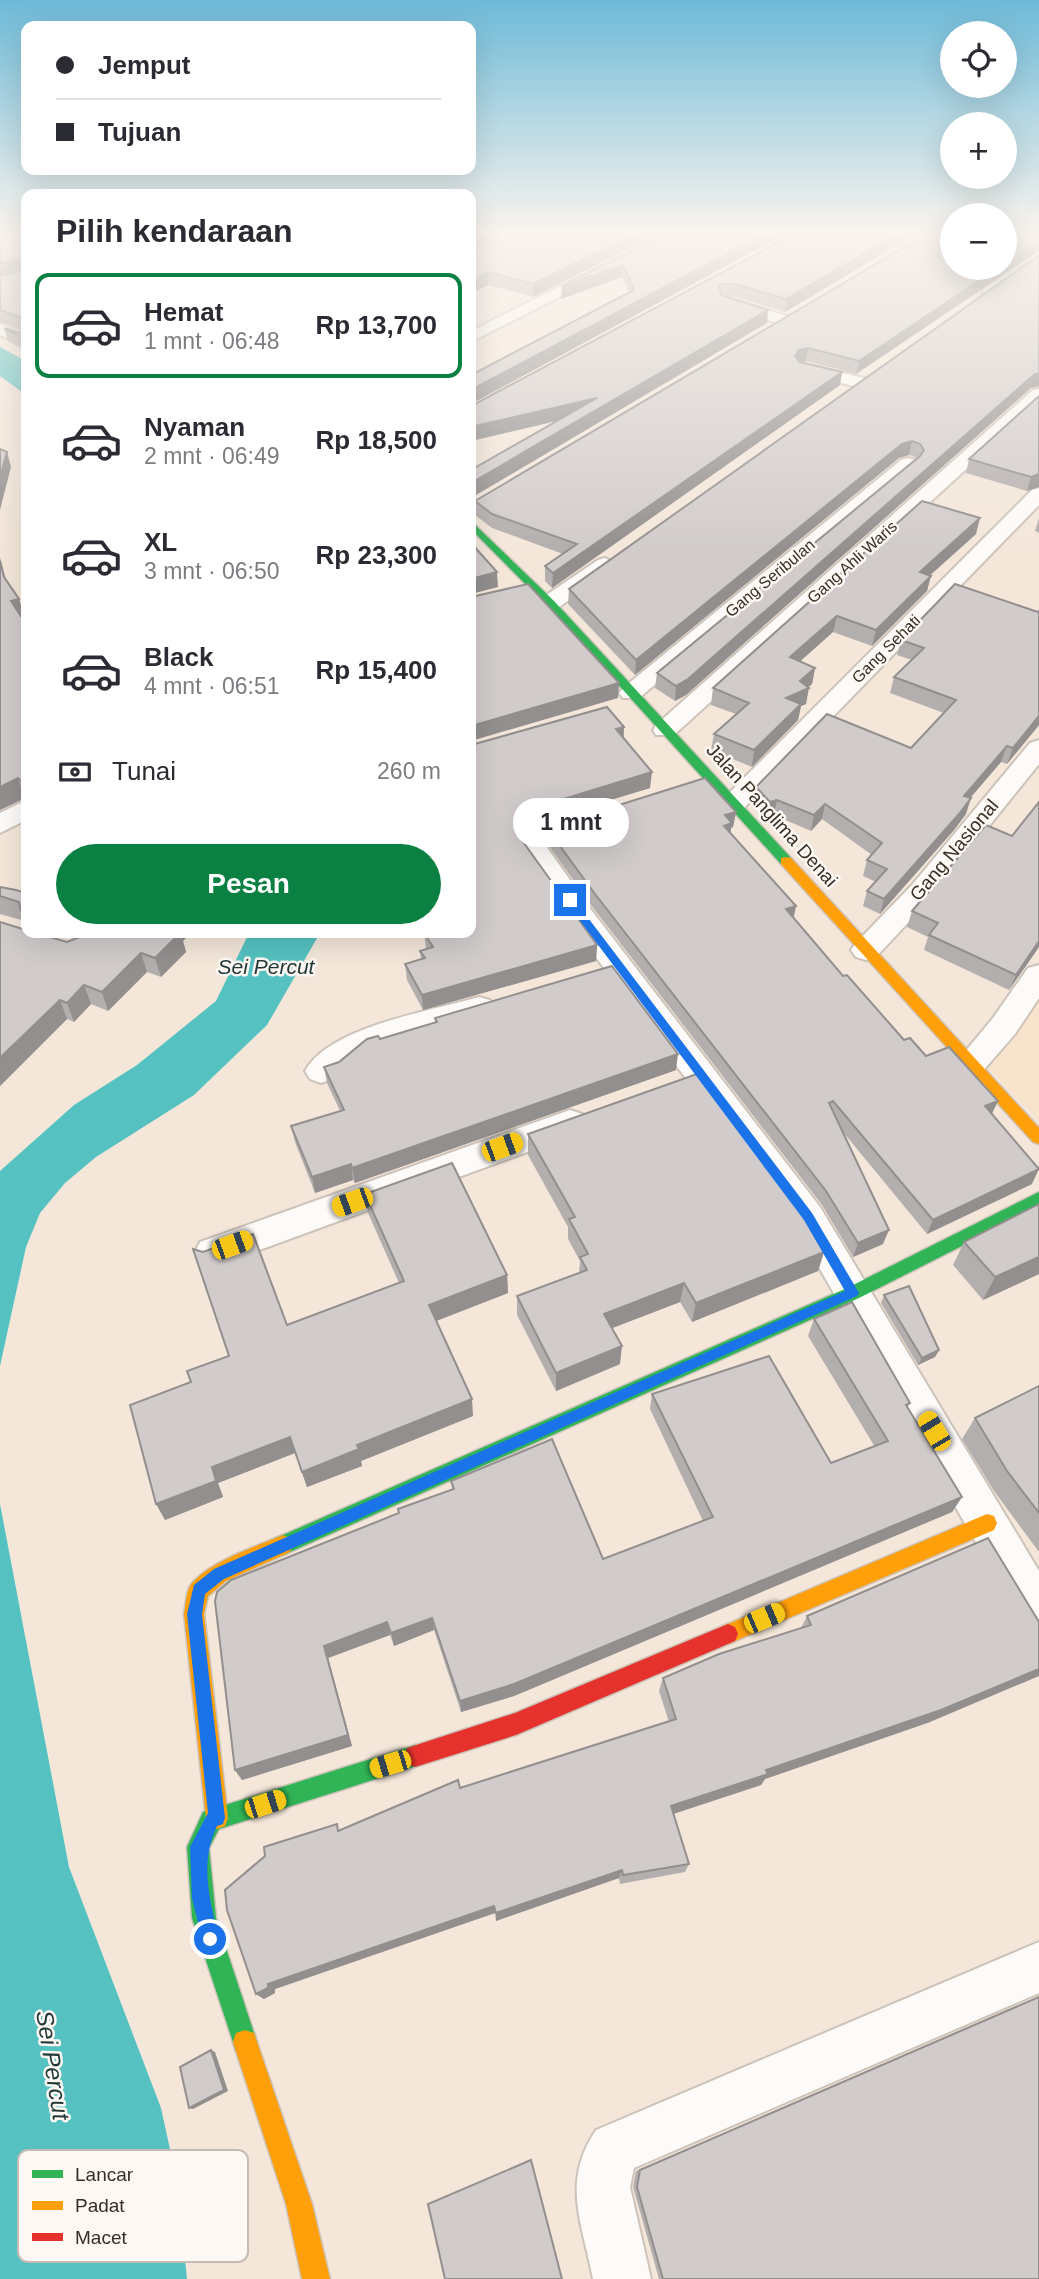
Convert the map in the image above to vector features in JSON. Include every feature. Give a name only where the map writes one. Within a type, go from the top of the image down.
[{"type":"street","points":[[805,369],[867,379],[839,399]]},
{"type":"street","name":"Gang Ahli Waris","points":[[665,730],[1039,394]]},
{"type":"street","name":"Gang Seribulan","points":[[628,702],[908,464]]},
{"type":"street","name":"Gang Sehati","points":[[709,790],[1039,494]]},
{"type":"street","name":"Jalan Panglima Denai","points":[[476,529],[550,603],[628,702],[665,730],[709,790],[866,950],[1039,1138]]},
{"type":"street","points":[[550,603],[617,556]]},
{"type":"street","points":[[508,594],[532,588]]},
{"type":"street","name":"Gang Nasional","points":[[866,950],[922,891],[1039,748]]},
{"type":"street","points":[[619,808],[541,833],[532,838],[532,846],[606,970],[688,1080],[808,1217],[1039,1612]]},
{"type":"street","points":[[0,825],[21,811]]},
{"type":"street","points":[[970,1065],[1004,1026],[1039,975]]},
{"type":"street","points":[[321,1071],[348,1048],[359,1043],[502,1001]]},
{"type":"street","points":[[208,1253],[598,1113]]},
{"type":"street","points":[[217,1818],[194,1614],[199,1590],[219,1574],[853,1293],[1039,1199]]},
{"type":"street","points":[[316,2279],[299,2204],[204,1918],[198,1847],[211,1820],[516,1724],[988,1523]]},
{"type":"street","points":[[622,2279],[602,2187],[604,2166],[615,2149],[1039,1967]]},
{"type":"shaded area","points":[[1039,993],[1039,1121],[988,1068]]},
{"type":"water","points":[[0,347],[21,358],[21,391],[0,376]]},
{"type":"water","name":"Sei Percut","points":[[247,938],[317,938],[267,1025],[194,1095],[96,1157],[65,1183],[40,1213],[26,1247],[0,1366],[0,1171],[74,1105],[137,1065],[216,1001]]},
{"type":"water","name":"Sei Percut","points":[[0,1504],[69,1867],[161,2108],[170,2150],[18,2150],[18,2262],[185,2262],[187,2279],[0,2279]]},
{"type":"building","points":[[541,338],[568,338],[476,387],[476,372]]},
{"type":"building","points":[[598,338],[719,338],[476,480],[476,467],[597,398],[476,426],[476,403]]},
{"type":"building","points":[[750,338],[893,338],[859,361],[808,348],[799,350],[795,356],[800,362],[842,372],[553,573],[545,566],[577,544],[492,514],[476,502]]},
{"type":"building","points":[[922,338],[1039,338],[1039,374],[1035,374],[688,679],[676,686],[657,673],[920,456],[924,450],[920,444],[912,441],[902,444],[636,660],[569,589]]},
{"type":"building","points":[[1039,396],[1039,474],[1031,477],[969,459]]},
{"type":"building","points":[[0,449],[7,452],[0,477]]},
{"type":"building","points":[[922,501],[980,518],[920,572],[931,576],[876,630],[837,616],[790,657],[815,668],[800,681],[809,688],[786,698],[801,704],[754,750],[714,734],[749,703],[713,688]]},
{"type":"building","points":[[476,549],[497,572],[476,578]]},
{"type":"building","points":[[0,561],[4,577],[19,599],[11,601],[21,616],[21,781],[18,778],[0,787]]},
{"type":"building","points":[[528,584],[619,683],[476,725],[476,596]]},
{"type":"building","points":[[955,584],[1039,611],[1039,716],[1013,748],[1007,746],[964,796],[971,798],[884,899],[867,891],[887,869],[867,860],[882,843],[825,804],[814,815],[777,800],[770,802],[756,787],[827,714],[911,748],[956,700],[894,677],[924,648],[901,640]]},
{"type":"building","points":[[607,707],[624,727],[616,729],[652,772],[531,809],[516,822],[516,832],[597,945],[422,995],[405,964],[425,958],[420,951],[433,947],[427,938],[476,938],[476,744]]},
{"type":"building","points":[[705,778],[736,812],[725,815],[732,823],[724,826],[796,906],[786,909],[843,976],[847,975],[904,1040],[910,1038],[926,1056],[949,1047],[998,1101],[985,1106],[1039,1169],[933,1220],[833,1101],[829,1103],[889,1230],[858,1243],[826,1191],[549,831],[552,826]]},
{"type":"building","points":[[1039,802],[1039,941],[1016,975],[929,935],[938,923],[912,911],[986,825],[1012,836]]},
{"type":"building","points":[[0,887],[21,892],[21,911],[19,902],[0,896]]},
{"type":"building","points":[[0,922],[21,928],[21,938],[53,938],[67,942],[77,938],[175,938],[155,958],[141,953],[102,992],[84,985],[67,1003],[60,1000],[0,1058]]},
{"type":"building","points":[[612,966],[678,1054],[352,1168],[351,1164],[312,1177],[291,1126],[344,1110],[324,1067],[339,1062],[367,1039],[378,1036],[380,1039],[437,1022],[435,1018]]},
{"type":"building","points":[[697,1074],[799,1209],[824,1252],[696,1303],[684,1283],[604,1314],[622,1346],[556,1373],[517,1296],[587,1270],[580,1257],[588,1254],[569,1219],[575,1217],[528,1134]]},
{"type":"building","points":[[452,1163],[507,1275],[429,1305],[472,1399],[357,1445],[359,1449],[302,1472],[290,1437],[212,1467],[216,1481],[156,1504],[130,1405],[191,1382],[187,1371],[229,1356],[193,1249],[203,1252],[253,1234],[287,1325],[404,1281],[365,1194]]},
{"type":"building","points":[[1039,1204],[1039,1257],[995,1277],[964,1242]]},
{"type":"building","points":[[909,1286],[939,1350],[922,1358],[884,1295]]},
{"type":"building","points":[[852,1302],[910,1403],[906,1405],[962,1497],[514,1684],[460,1701],[432,1618],[391,1633],[387,1622],[324,1646],[348,1735],[235,1770],[215,1601],[217,1592],[231,1580],[399,1513],[398,1509],[454,1489],[451,1481],[552,1439],[603,1559],[713,1517],[652,1394],[769,1356],[831,1463],[888,1441],[814,1319]]},
{"type":"building","points":[[1039,1386],[1039,1513],[1007,1471],[975,1418]]},
{"type":"building","points":[[988,1538],[1039,1622],[1039,1669],[941,1710],[766,1770],[768,1774],[671,1806],[689,1864],[623,1875],[622,1870],[496,1913],[494,1906],[268,1984],[268,1988],[256,1994],[227,1910],[225,1890],[265,1856],[264,1847],[337,1824],[338,1831],[458,1780],[460,1788],[676,1719],[663,1678],[719,1654],[811,1625],[807,1616]]},
{"type":"building","points":[[1039,1997],[1039,2279],[663,2279],[637,2187],[640,2170]]},
{"type":"building","points":[[211,2050],[224,2090],[189,2108],[180,2067]]},
{"type":"building","points":[[531,2160],[562,2279],[445,2279],[428,2204]]},
{"type":"traffic: fast","points":[[476,529],[550,603],[786,861]]},
{"type":"traffic: fast","points":[[283,1545],[853,1293],[1039,1199]]},
{"type":"traffic: fast","points":[[245,2042],[204,1918],[198,1847],[211,1820],[415,1756]]},
{"type":"traffic: slow","points":[[786,861],[1039,1138]]},
{"type":"traffic: slow","points":[[728,1634],[987,1523]]},
{"type":"traffic: slow","points":[[217,1818],[194,1614],[199,1590],[219,1574],[283,1545]]},
{"type":"traffic: slow","points":[[245,2042],[299,2204],[316,2279]]},
{"type":"traffic: jam","points":[[415,1756],[516,1724],[728,1634]]},
{"type":"route","points":[[210,1939],[198,1879],[198,1847],[211,1820],[217,1818],[194,1614],[199,1590],[219,1574],[853,1293],[808,1217],[570,900]]}]
